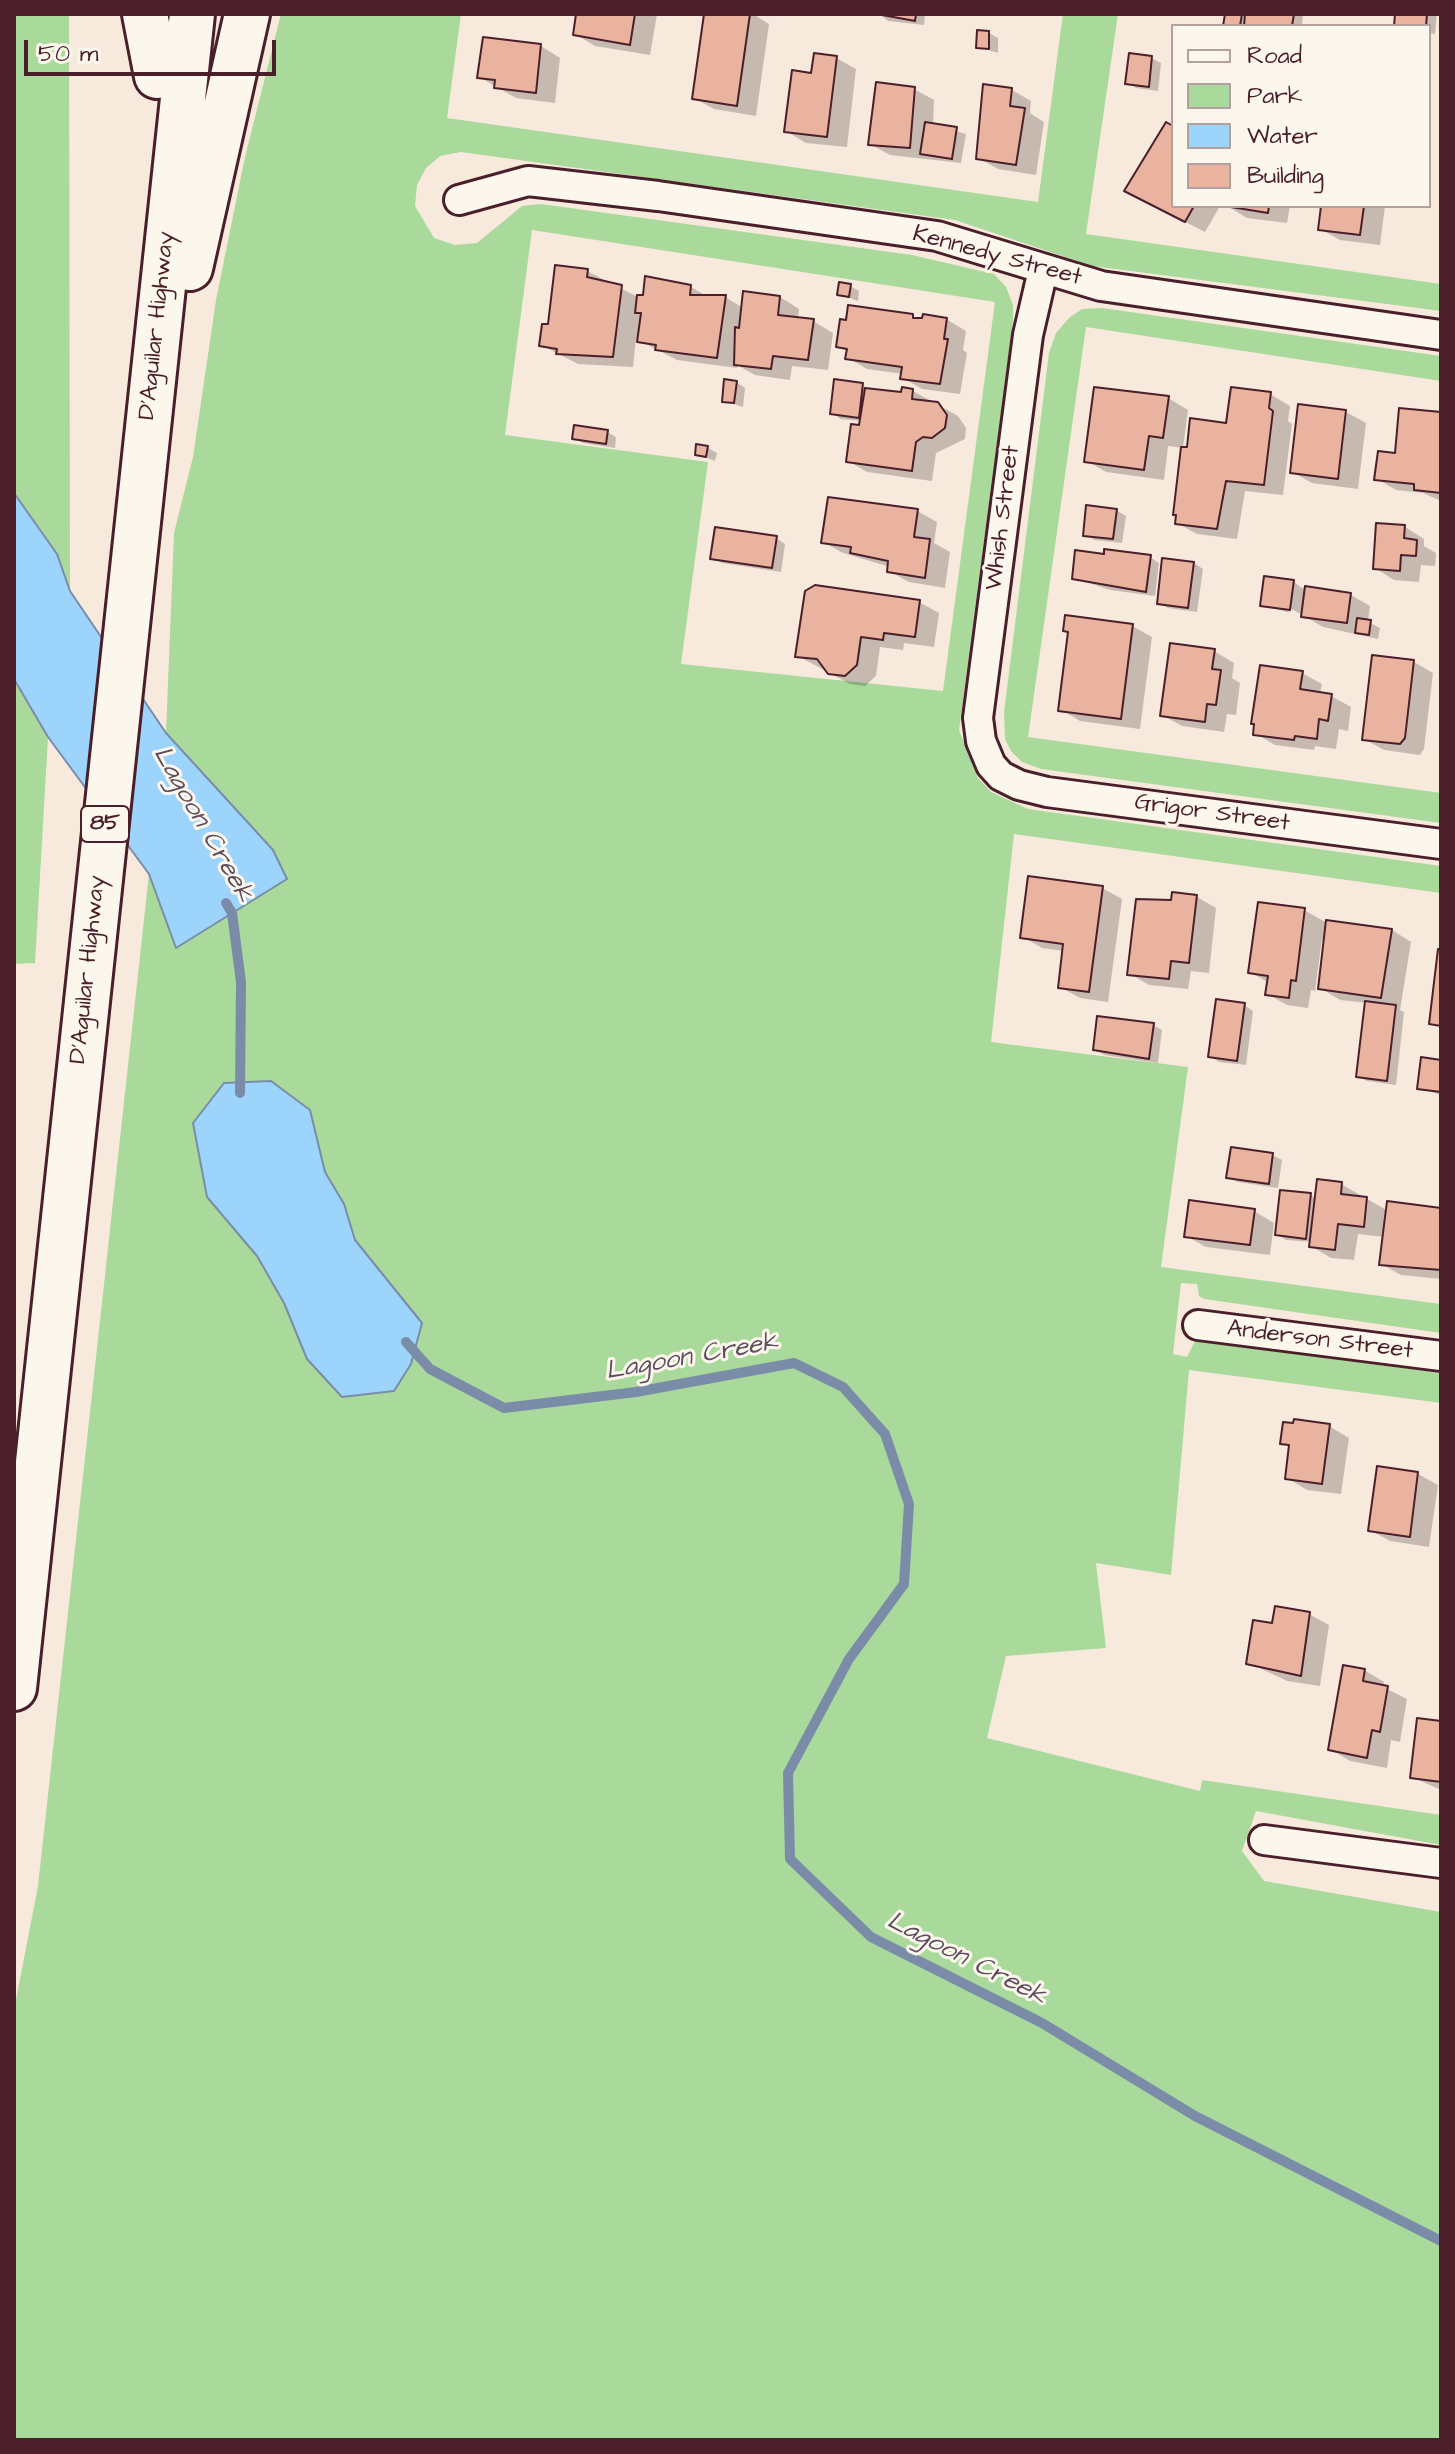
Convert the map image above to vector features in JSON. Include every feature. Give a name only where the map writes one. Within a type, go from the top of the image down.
[{"type":"highway","points":[[145,14],[157,76]]},
{"type":"highway","name":"D'Aguilar Highway","points":[[14,1688],[51,1210],[135,408],[157,76],[165,14]]},
{"type":"highway","name":"D'Aguilar Highway","points":[[135,408],[192,14]]},
{"type":"highway","points":[[135,408],[175,366],[195,236],[247,14]]},
{"type":"highway","name":"D'Aguilar Highway","points":[[14,1426],[51,1210]]},
{"type":"street","name":"Kennedy Street","points":[[459,200],[528,181],[569,185],[937,236],[1101,286],[1441,335]]},
{"type":"street","name":"Whish Street","points":[[991,765],[981,741],[978,718],[1028,335],[1043,270]]},
{"type":"street","name":"Grigor Street","points":[[991,765],[1001,776],[1019,785],[1047,792],[1441,844]]},
{"type":"street","name":"Anderson Street","points":[[1198,1325],[1441,1356]]},
{"type":"street","points":[[1264,1840],[1441,1863]]},
{"type":"green space","points":[[14,14],[69,14],[70,591],[57,554],[14,493]]},
{"type":"green space","points":[[281,14],[461,14],[447,118],[1038,202],[1063,14],[1118,14],[1086,234],[1441,284],[1441,311],[1092,266],[955,220],[461,152],[440,156],[426,168],[417,185],[415,206],[434,238],[455,245],[477,243],[522,206],[541,204],[912,255],[994,274],[1006,287],[1013,305],[1013,321],[959,730],[978,778],[991,792],[1028,809],[1441,866],[1441,893],[1014,834],[991,1042],[1188,1067],[1161,1267],[1441,1304],[1441,1333],[1204,1299],[1199,1296],[1197,1284],[1181,1283],[1173,1354],[1187,1357],[1195,1341],[1441,1373],[1441,1403],[1189,1370],[1171,1575],[1096,1563],[1106,1648],[1006,1656],[987,1738],[1200,1791],[1202,1780],[1441,1815],[1441,1845],[1256,1811],[1242,1851],[1264,1881],[1441,1912],[1441,2440],[14,2440],[14,2010],[38,1886],[149,874],[176,948],[287,879],[273,850],[166,733],[174,533],[193,457],[216,300],[245,157]],"holes":[[[532,230],[995,302],[943,691],[681,664],[708,462],[505,435]],[[310,1110],[325,1172],[344,1204],[355,1240],[284,1303],[257,1256],[207,1197]]]},
{"type":"green space","points":[[1102,308],[1441,356],[1441,381],[1086,327],[1028,737],[1441,793],[1441,823],[1041,769],[1022,762],[1011,751],[1005,739],[1004,712],[1049,353],[1056,333],[1069,318],[1082,309]]},
{"type":"green space","points":[[14,679],[48,737],[35,963],[14,964]]},
{"type":"water","points":[[14,493],[57,554],[70,591],[166,733],[273,850],[287,879],[176,948],[149,874],[48,737],[14,679]]},
{"type":"water","points":[[271,1081],[310,1110],[325,1172],[344,1204],[355,1240],[422,1323],[411,1364],[394,1391],[342,1397],[307,1359],[284,1303],[257,1256],[207,1197],[193,1123],[224,1083]]},
{"type":"building","points":[[576,14],[635,14],[630,45],[573,35]]},
{"type":"building","points":[[704,14],[750,14],[737,106],[692,99]]},
{"type":"building","points":[[877,14],[916,14],[915,21]]},
{"type":"building","points":[[1225,14],[1242,14],[1240,24],[1223,24]]},
{"type":"building","points":[[1245,14],[1294,14],[1292,24],[1244,24]]},
{"type":"building","points":[[1395,14],[1427,14],[1426,24],[1394,24]]},
{"type":"building","points":[[977,30],[989,31],[989,49],[976,48]]},
{"type":"building","points":[[483,37],[541,44],[536,93],[494,88],[495,80],[477,78]]},
{"type":"building","points":[[814,53],[837,56],[827,137],[784,132],[792,70],[811,73]]},
{"type":"building","points":[[1129,53],[1152,56],[1149,87],[1125,84]]},
{"type":"building","points":[[876,82],[915,87],[910,148],[868,145]]},
{"type":"building","points":[[983,84],[1012,88],[1010,106],[1025,108],[1016,165],[976,159]]},
{"type":"building","points":[[925,122],[957,127],[952,159],[920,154]]},
{"type":"building","points":[[1166,122],[1171,125],[1171,208],[1193,208],[1185,222],[1124,191]]},
{"type":"building","points":[[1237,208],[1269,208],[1268,213]]},
{"type":"building","points":[[1321,208],[1364,208],[1360,235],[1318,230]]},
{"type":"building","points":[[555,265],[588,269],[587,277],[622,285],[613,357],[556,354],[557,349],[539,346],[542,324],[548,324]]},
{"type":"building","points":[[645,276],[691,285],[690,295],[726,295],[717,358],[655,350],[656,345],[637,342],[641,313],[635,313],[637,295],[643,295]]},
{"type":"building","points":[[839,282],[851,284],[849,297],[837,295]]},
{"type":"building","points":[[743,291],[780,296],[778,315],[814,319],[808,360],[773,356],[771,369],[734,365],[735,327],[739,328]]},
{"type":"building","points":[[848,305],[913,314],[913,318],[922,318],[923,314],[947,318],[944,339],[948,339],[940,384],[900,379],[902,367],[845,359],[847,349],[836,347],[840,319],[846,320]]},
{"type":"building","points":[[724,379],[737,381],[734,403],[722,402]]},
{"type":"building","points":[[834,379],[863,383],[859,418],[830,414]]},
{"type":"building","points":[[902,387],[913,389],[912,399],[938,402],[947,415],[945,428],[932,438],[923,437],[916,442],[912,471],[846,462],[851,424],[859,425],[865,388],[901,392]]},
{"type":"building","points":[[1094,387],[1169,396],[1163,438],[1149,436],[1144,470],[1084,462]]},
{"type":"building","points":[[1231,387],[1271,392],[1269,408],[1273,411],[1264,485],[1226,481],[1217,529],[1175,524],[1176,515],[1173,515],[1181,447],[1187,447],[1190,418],[1226,423]]},
{"type":"building","points":[[1298,404],[1346,410],[1338,479],[1290,473]]},
{"type":"building","points":[[1399,408],[1441,412],[1441,493],[1414,490],[1414,484],[1374,480],[1378,451],[1395,453]]},
{"type":"building","points":[[574,425],[608,430],[606,444],[572,439]]},
{"type":"building","points":[[696,444],[708,446],[706,457],[695,455]]},
{"type":"building","points":[[828,497],[918,509],[914,537],[930,539],[925,578],[887,572],[888,561],[850,553],[851,547],[821,543]]},
{"type":"building","points":[[1086,505],[1117,509],[1113,539],[1083,536]]},
{"type":"building","points":[[1376,523],[1405,525],[1404,538],[1417,540],[1416,556],[1401,555],[1400,571],[1373,569]]},
{"type":"building","points":[[715,527],[777,536],[772,568],[710,559]]},
{"type":"building","points":[[1104,549],[1151,555],[1146,592],[1072,579],[1075,550],[1104,554]]},
{"type":"building","points":[[1162,558],[1194,562],[1188,608],[1157,604]]},
{"type":"building","points":[[1264,576],[1294,580],[1290,610],[1260,606]]},
{"type":"building","points":[[815,585],[920,600],[915,637],[884,633],[883,640],[861,637],[857,665],[845,676],[828,674],[817,659],[795,657],[805,591]]},
{"type":"building","points":[[1305,586],[1351,593],[1347,623],[1301,617]]},
{"type":"building","points":[[1065,615],[1133,624],[1121,719],[1058,711],[1068,632],[1063,631]]},
{"type":"building","points":[[1357,618],[1371,620],[1369,635],[1355,633]]},
{"type":"building","points":[[1170,643],[1215,649],[1212,669],[1221,670],[1216,705],[1207,704],[1205,722],[1160,716]]},
{"type":"building","points":[[1372,655],[1414,660],[1405,738],[1400,744],[1362,740]]},
{"type":"building","points":[[1260,665],[1303,671],[1300,689],[1332,694],[1328,721],[1319,719],[1317,739],[1295,736],[1294,740],[1253,735],[1254,724],[1251,724]]},
{"type":"building","points":[[1028,876],[1103,886],[1089,992],[1058,988],[1063,944],[1020,938]]},
{"type":"building","points":[[1172,892],[1197,895],[1189,963],[1171,961],[1169,979],[1127,975],[1136,899],[1171,900]]},
{"type":"building","points":[[1258,902],[1305,908],[1296,981],[1291,980],[1289,998],[1265,995],[1268,976],[1248,973]]},
{"type":"building","points":[[1326,920],[1392,929],[1381,998],[1318,989]]},
{"type":"building","points":[[1438,949],[1441,949],[1441,1026],[1429,1024]]},
{"type":"building","points":[[1216,999],[1245,1003],[1237,1061],[1208,1057]]},
{"type":"building","points":[[1365,1001],[1396,1005],[1387,1081],[1356,1077]]},
{"type":"building","points":[[1097,1016],[1154,1023],[1149,1059],[1093,1050]]},
{"type":"building","points":[[1421,1057],[1441,1060],[1441,1092],[1417,1089]]},
{"type":"building","points":[[1231,1147],[1273,1153],[1269,1184],[1226,1178]]},
{"type":"building","points":[[1317,1179],[1342,1182],[1341,1194],[1367,1197],[1364,1227],[1338,1224],[1335,1250],[1309,1247]]},
{"type":"building","points":[[1280,1190],[1311,1193],[1306,1239],[1275,1235]]},
{"type":"building","points":[[1189,1200],[1255,1209],[1250,1245],[1184,1237]]},
{"type":"building","points":[[1387,1201],[1441,1208],[1441,1270],[1379,1265]]},
{"type":"building","points":[[1294,1419],[1330,1424],[1322,1484],[1285,1479],[1289,1445],[1280,1444],[1283,1422],[1293,1423]]},
{"type":"building","points":[[1377,1466],[1418,1472],[1410,1537],[1368,1531]]},
{"type":"building","points":[[1275,1606],[1310,1612],[1301,1676],[1246,1664],[1253,1620],[1272,1623]]},
{"type":"building","points":[[1343,1665],[1365,1669],[1363,1681],[1388,1686],[1380,1732],[1372,1730],[1367,1758],[1328,1750]]},
{"type":"building","points":[[1417,1718],[1441,1721],[1441,1782],[1410,1778]]},
{"type":"waterway","name":"Lagoon Creek","points":[[226,903],[232,913],[241,982],[240,1093]]},
{"type":"waterway","name":"Lagoon Creek","points":[[406,1342],[430,1369],[504,1408],[636,1392],[794,1363],[843,1387],[885,1434],[909,1504],[904,1584],[849,1659],[788,1773],[790,1859],[871,1937],[1042,2023],[1195,2116],[1441,2241]]}]
